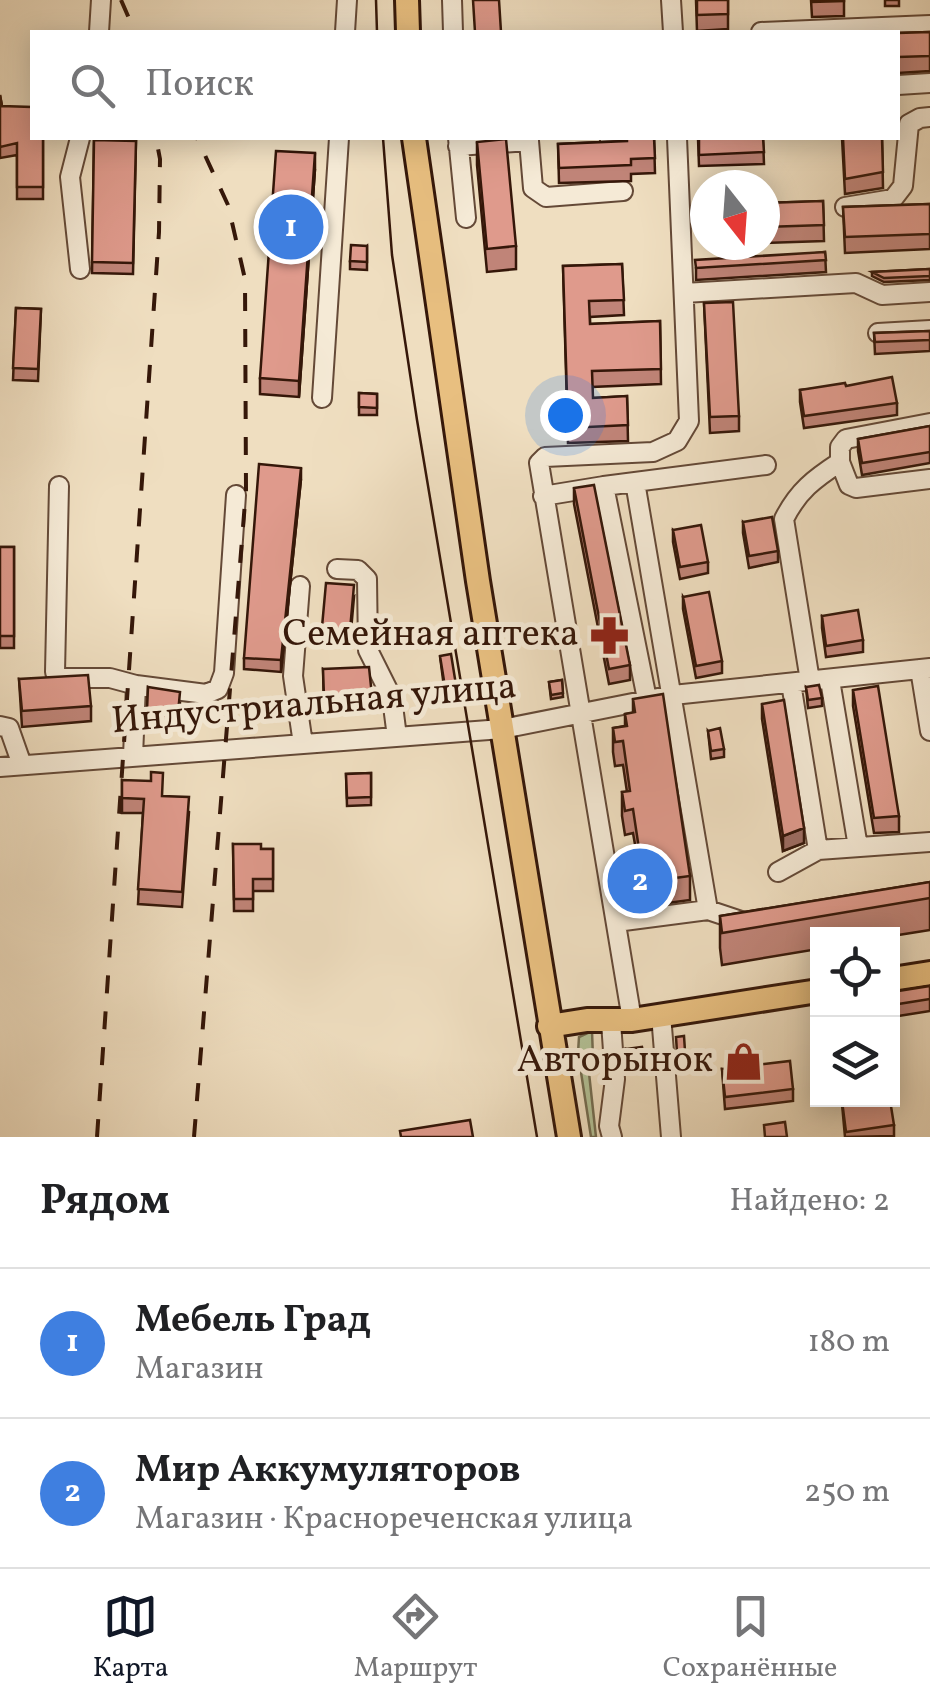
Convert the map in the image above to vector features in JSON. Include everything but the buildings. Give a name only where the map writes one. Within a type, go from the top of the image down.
[{"type":"main road","points":[[407,0],[408,30]]},
{"type":"main road","points":[[414,140],[478,581],[569,1137]]},
{"type":"main road","points":[[900,978],[930,973]]},
{"type":"main road","points":[[549,1026],[661,1016],[810,992]]},
{"type":"street","points":[[99,30],[102,0]]},
{"type":"street","points":[[345,30],[347,0]]},
{"type":"street","points":[[452,0],[453,30]]},
{"type":"street","points":[[671,0],[673,30]]},
{"type":"street","points":[[817,30],[930,26]]},
{"type":"street","points":[[900,85],[930,83]]},
{"type":"street","points":[[845,207],[893,199],[902,186],[909,124],[930,117]]},
{"type":"street","points":[[79,140],[70,176],[80,269]]},
{"type":"street","points":[[322,398],[338,140]]},
{"type":"street","points":[[466,218],[458,142],[505,140]]},
{"type":"street","points":[[529,140],[533,188],[538,193],[546,197],[622,191]]},
{"type":"street","points":[[612,1137],[609,1126],[622,1021],[616,922],[540,463],[545,456],[653,452],[677,440],[689,420],[677,140]]},
{"type":"street","points":[[684,293],[856,284],[882,295],[930,292]]},
{"type":"street","points":[[878,333],[930,330]]},
{"type":"street","points":[[930,423],[846,439],[840,447],[840,462],[849,485],[856,488],[930,480]]},
{"type":"street","points":[[810,681],[784,519],[794,498],[809,482],[840,462]]},
{"type":"street","points":[[543,496],[766,465]]},
{"type":"street","points":[[635,482],[708,910]]},
{"type":"street","points":[[58,486],[55,672],[60,678],[114,679],[206,694],[218,689],[224,672],[236,495]]},
{"type":"street","points":[[604,486],[646,699]]},
{"type":"street","points":[[337,569],[358,570],[366,579],[368,650],[392,698],[397,737]]},
{"type":"street","points":[[300,586],[293,676],[303,744]]},
{"type":"street","points":[[925,669],[930,731]]},
{"type":"street","name":"Индустриальная улица","points":[[0,767],[502,729],[672,695],[925,669]]},
{"type":"street","points":[[830,680],[858,847]]},
{"type":"street","points":[[790,682],[818,850]]},
{"type":"street","points":[[133,756],[136,685]]},
{"type":"street","points":[[0,726],[8,728],[22,765]]},
{"type":"street","points":[[778,872],[818,850],[930,842]]},
{"type":"street","points":[[616,922],[708,910],[762,928],[716,936]]},
{"type":"street","points":[[661,1016],[671,1137]]},
{"type":"green space","points":[[592,1031],[589,1073],[596,1137],[591,1137],[578,1053],[579,1037]]},
{"type":"tram line","points":[[376,0],[377,30]]},
{"type":"tram line","points":[[383,140],[392,255],[417,420],[537,1137]]},
{"type":"railway","points":[[121,0],[134,30]]},
{"type":"railway","points":[[97,1137],[159,232],[160,159],[156,140]]},
{"type":"railway","points":[[194,1137],[246,490],[245,279],[228,205],[198,140]]},
{"type":"place","name":"Мебель Град","points":[[291,227]]},
{"type":"place","name":"Семейная аптека","points":[[609,635]]},
{"type":"place","name":"Мир Аккумуляторов","points":[[640,881]]},
{"type":"place","name":"Авторынок","points":[[743,1061]]}]
